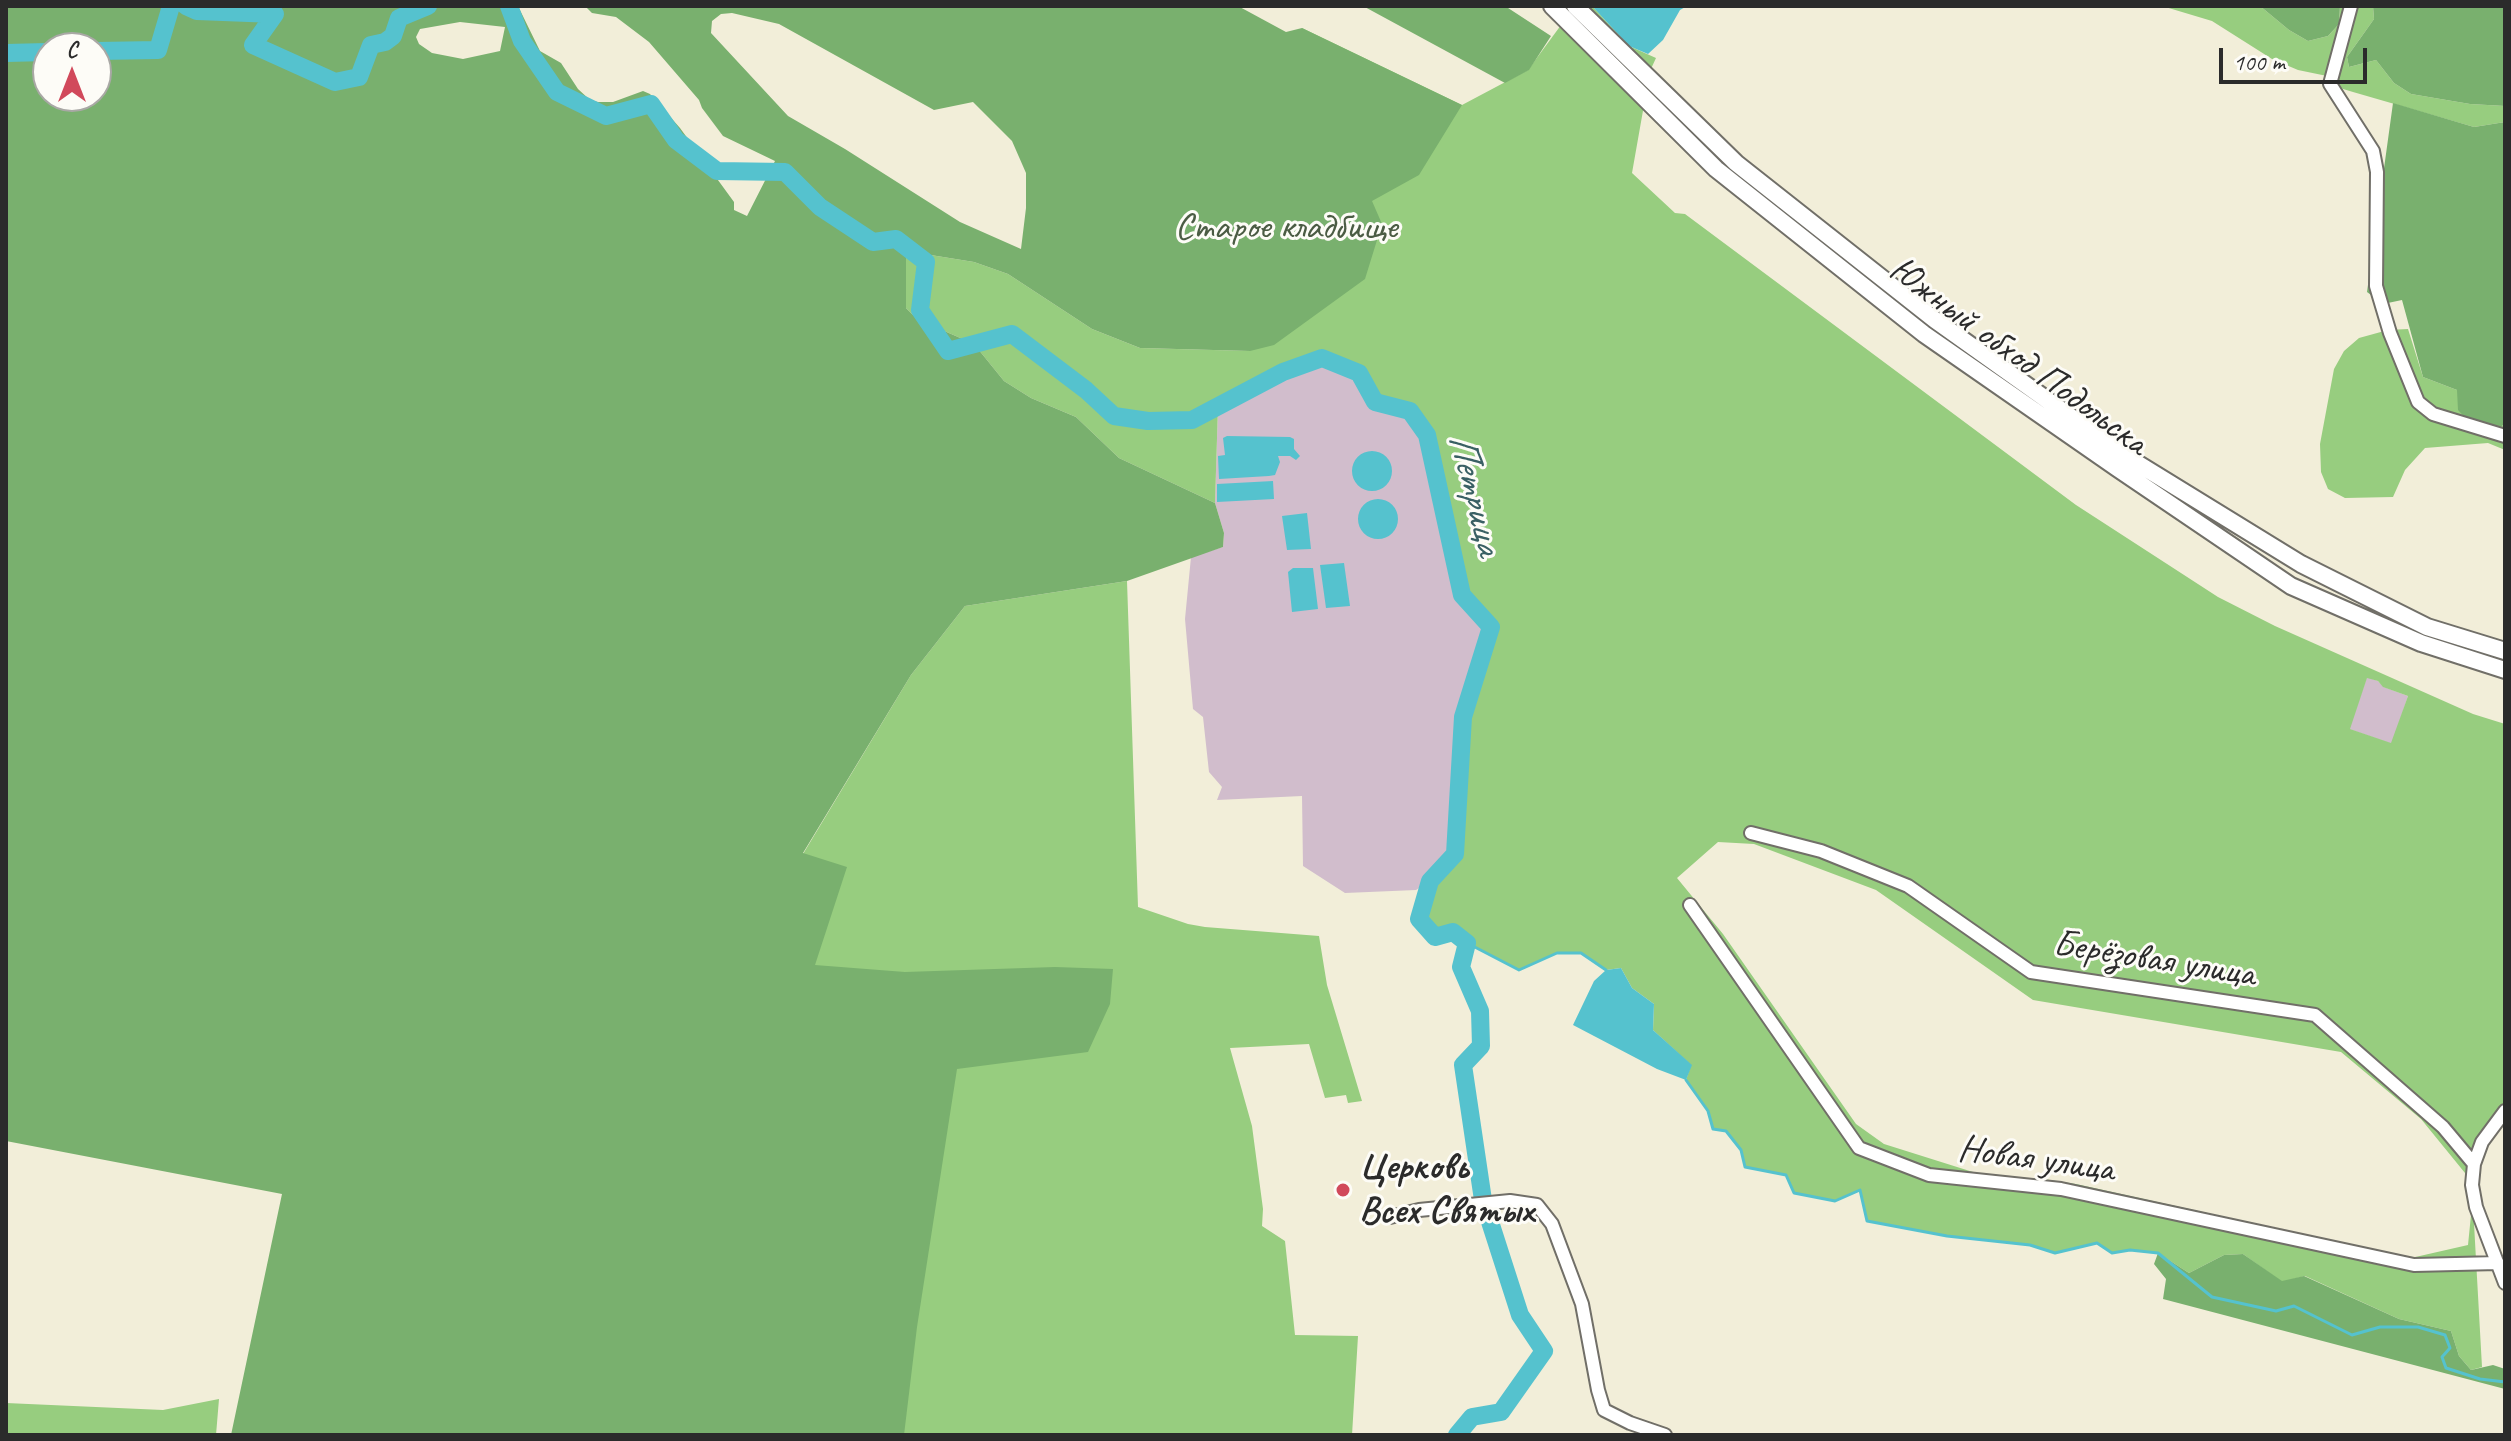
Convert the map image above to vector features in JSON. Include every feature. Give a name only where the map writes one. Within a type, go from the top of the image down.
[{"type":"main road","name":"Южный обход Подольска","points":[[1552,6],[1716,169],[1924,334],[2291,586],[2424,635],[2505,670]]},
{"type":"main road","name":"Южный обход Подольска","points":[[1575,6],[1736,163],[1935,320],[2140,465],[2424,635],[2505,651]]},
{"type":"street","points":[[2351,6],[2330,84],[2373,151],[2377,172],[2376,286],[2390,333],[2418,402],[2433,414],[2505,436]]},
{"type":"street","name":"Берёзовая улица","points":[[1751,833],[1821,851],[1908,886],[2031,972],[2315,1015],[2443,1127],[2474,1164]]},
{"type":"street","name":"Новая улица","points":[[1690,905],[1859,1148],[1929,1175],[2061,1189],[2414,1265],[2498,1263]]},
{"type":"street","points":[[2505,1111],[2482,1142],[2474,1164],[2472,1185],[2476,1207],[2505,1283]]},
{"type":"street","points":[[1390,1217],[1510,1201],[1537,1205],[1552,1224],[1582,1304],[1604,1410],[1665,1435]]},
{"type":"shaded area","points":[[1322,358],[1359,373],[1375,402],[1410,412],[1427,435],[1462,595],[1491,627],[1463,717],[1455,854],[1430,881],[1416,890],[1345,893],[1303,866],[1302,796],[1217,800],[1222,787],[1209,772],[1203,717],[1193,709],[1185,619],[1191,557],[1223,547],[1224,533],[1215,503],[1218,406],[1283,372]]},
{"type":"shaded area","points":[[2367,677],[2408,696],[2392,744],[2349,729]]},
{"type":"green space","name":"Старое кладбище","points":[[6,6],[518,6],[540,51],[561,63],[578,89],[590,100],[613,102],[643,91],[650,94],[680,128],[734,202],[734,210],[747,216],[775,161],[723,136],[699,100],[649,42],[616,17],[592,13],[585,6],[1238,6],[1286,32],[1302,28],[1462,105],[1419,175],[1372,201],[1382,224],[1365,279],[1274,345],[1250,351],[1140,348],[1092,329],[1008,274],[974,262],[906,251],[906,308],[917,319],[974,344],[1004,381],[1031,398],[1076,417],[1119,458],[1215,503],[1224,533],[1223,547],[1127,581],[965,606],[911,675],[803,853],[847,867],[815,965],[905,972],[1055,967],[1113,969],[1110,1004],[1088,1052],[957,1069],[917,1327],[904,1435],[231,1435],[282,1194],[6,1141]],"holes":[[[732,13],[779,24],[934,110],[973,102],[1012,141],[1026,173],[1021,249],[960,222],[788,116],[711,33],[712,21],[721,14]],[[460,22],[505,27],[500,51],[463,59],[432,53],[419,44],[416,37],[420,29]]]},
{"type":"green space","points":[[1363,6],[1505,6],[1551,36],[1529,70],[1505,83]]},
{"type":"green space","name":"Старое кладбище","points":[[1575,6],[1592,6],[1629,46],[1656,58],[1650,71],[1632,173],[1675,213],[1685,214],[2076,505],[2218,597],[2275,626],[2473,714],[2505,724],[2505,1103],[2470,1152],[2482,1367],[2471,1370],[2459,1356],[2451,1331],[2399,1319],[2305,1276],[2282,1282],[2243,1254],[2224,1255],[2189,1273],[2158,1253],[2130,1250],[2112,1253],[2097,1243],[2055,1253],[2030,1245],[1947,1236],[1867,1221],[1860,1190],[1835,1201],[1794,1193],[1786,1175],[1745,1167],[1741,1150],[1726,1131],[1713,1129],[1708,1111],[1686,1080],[1691,1065],[1653,1030],[1654,1004],[1632,988],[1621,968],[1606,970],[1581,953],[1557,953],[1519,970],[1467,943],[1453,932],[1435,937],[1419,919],[1430,881],[1455,854],[1463,717],[1491,628],[1462,595],[1427,435],[1410,412],[1375,402],[1359,373],[1322,358],[1283,372],[1218,406],[1215,503],[1119,458],[1076,417],[1031,398],[1004,381],[974,344],[917,319],[906,308],[906,251],[974,262],[1008,274],[1092,329],[1140,348],[1250,351],[1302,28],[1462,105],[1528,70]],"holes":[[[2367,678],[2408,696],[2391,743],[2350,729]],[[1718,842],[1754,844],[1876,890],[2033,1000],[2341,1052],[2421,1119],[2465,1173],[2471,1215],[2468,1245],[2411,1258],[2076,1184],[2043,1179],[2042,1186],[1992,1178],[1884,1144],[1856,1124],[1723,934],[1677,878]]]},
{"type":"green space","points":[[2162,6],[2260,6],[2308,41],[2328,36],[2339,24],[2340,6],[2373,6],[2374,19],[2347,57],[2349,67],[2376,60],[2394,83],[2411,94],[2470,104],[2505,106],[2505,122],[2474,127],[2343,89],[2327,76],[2298,70],[2272,59],[2212,21]]},
{"type":"green space","points":[[2260,6],[2340,6],[2339,24],[2328,36],[2308,41]]},
{"type":"green space","points":[[2373,6],[2505,6],[2505,106],[2470,104],[2411,94],[2394,83],[2376,60],[2349,67],[2347,57],[2374,19]]},
{"type":"green space","points":[[2393,103],[2474,127],[2505,122],[2505,423],[2502,426],[2472,425],[2458,410],[2457,390],[2423,377],[2402,300],[2383,304],[2367,292]]},
{"type":"green space","points":[[2408,329],[2423,377],[2457,390],[2502,426],[2505,423],[2505,450],[2488,443],[2425,448],[2405,470],[2393,497],[2345,498],[2328,489],[2321,472],[2320,444],[2334,369],[2344,351],[2359,338],[2388,330]]},
{"type":"green space","points":[[1127,581],[1138,907],[1205,927],[1319,936],[1327,985],[1362,1101],[1348,1103],[1346,1095],[1325,1098],[1309,1044],[1230,1048],[1252,1126],[1263,1209],[1262,1226],[1285,1241],[1295,1335],[1358,1336],[1352,1435],[612,1435],[803,854],[911,675],[965,606]]},
{"type":"green space","points":[[2158,1253],[2189,1273],[2224,1255],[2243,1254],[2282,1281],[2304,1276],[2399,1319],[2451,1331],[2459,1356],[2471,1370],[2493,1365],[2505,1369],[2505,1389],[2163,1299],[2166,1279],[2154,1264]]},
{"type":"green space","points":[[219,1399],[216,1435],[6,1435],[6,1403],[163,1410]]},
{"type":"water","points":[[1592,6],[1687,6],[1680,10],[1663,40],[1648,54],[1629,46]]},
{"type":"water","points":[[1290,437],[1294,439],[1294,449],[1300,456],[1296,460],[1290,456],[1278,456],[1280,462],[1275,475],[1219,479],[1218,456],[1225,455],[1223,438]]},
{"type":"water","points":[[1372,451],[1386,457],[1392,471],[1386,485],[1372,491],[1358,485],[1352,471],[1358,457]]},
{"type":"water","points":[[1273,481],[1274,499],[1217,502],[1217,484]]},
{"type":"water","points":[[1378,499],[1392,505],[1398,519],[1392,533],[1378,539],[1364,533],[1358,519],[1364,505]]},
{"type":"water","points":[[1307,513],[1311,549],[1287,550],[1282,516]]},
{"type":"water","points":[[1344,563],[1350,606],[1326,608],[1320,565]]},
{"type":"water","points":[[1293,568],[1313,568],[1318,609],[1292,612],[1288,572]]},
{"type":"water","points":[[1621,968],[1632,988],[1654,1004],[1653,1030],[1692,1065],[1686,1080],[1657,1069],[1573,1025],[1594,981],[1606,970]]},
{"type":"waterway","name":"Петрица","points":[[112,51],[158,50],[171,6]]},
{"type":"waterway","name":"Петрица","points":[[186,6],[197,11],[275,14],[253,45],[335,82],[359,77],[371,45],[385,42],[393,36],[399,18],[428,6]]},
{"type":"waterway","name":"Петрица","points":[[509,6],[522,41],[557,92],[606,116],[651,104],[676,140],[717,171],[785,172],[820,207],[873,242],[896,239],[926,262],[920,310],[948,351],[1012,334],[1086,390],[1114,416],[1148,421],[1192,420],[1283,372],[1322,358],[1359,373],[1375,402],[1410,411],[1427,435],[1462,595],[1491,627],[1463,717],[1455,854],[1430,881],[1419,919],[1435,937],[1453,932],[1467,943],[1461,967],[1480,1011],[1481,1046],[1463,1065],[1483,1200],[1520,1315],[1544,1351],[1501,1412],[1472,1417],[1457,1435]]},
{"type":"waterway","name":"Петрица","points":[[6,53],[32,52]]},
{"type":"waterway","points":[[1467,943],[1519,970],[1557,953],[1581,953],[1606,970]]},
{"type":"waterway","points":[[1686,1080],[1708,1111],[1713,1129],[1726,1131],[1741,1150],[1745,1167],[1786,1175],[1794,1193],[1835,1201],[1860,1190],[1867,1221],[1947,1236],[2030,1245],[2055,1253],[2097,1243],[2112,1253],[2130,1250],[2158,1253],[2212,1297],[2276,1311],[2294,1306],[2352,1335],[2380,1327],[2418,1327],[2445,1335],[2450,1348],[2442,1357],[2446,1368],[2480,1379],[2505,1382]]},
{"type":"place","name":"Церковь Всех Святых","points":[[1343,1190]]}]
